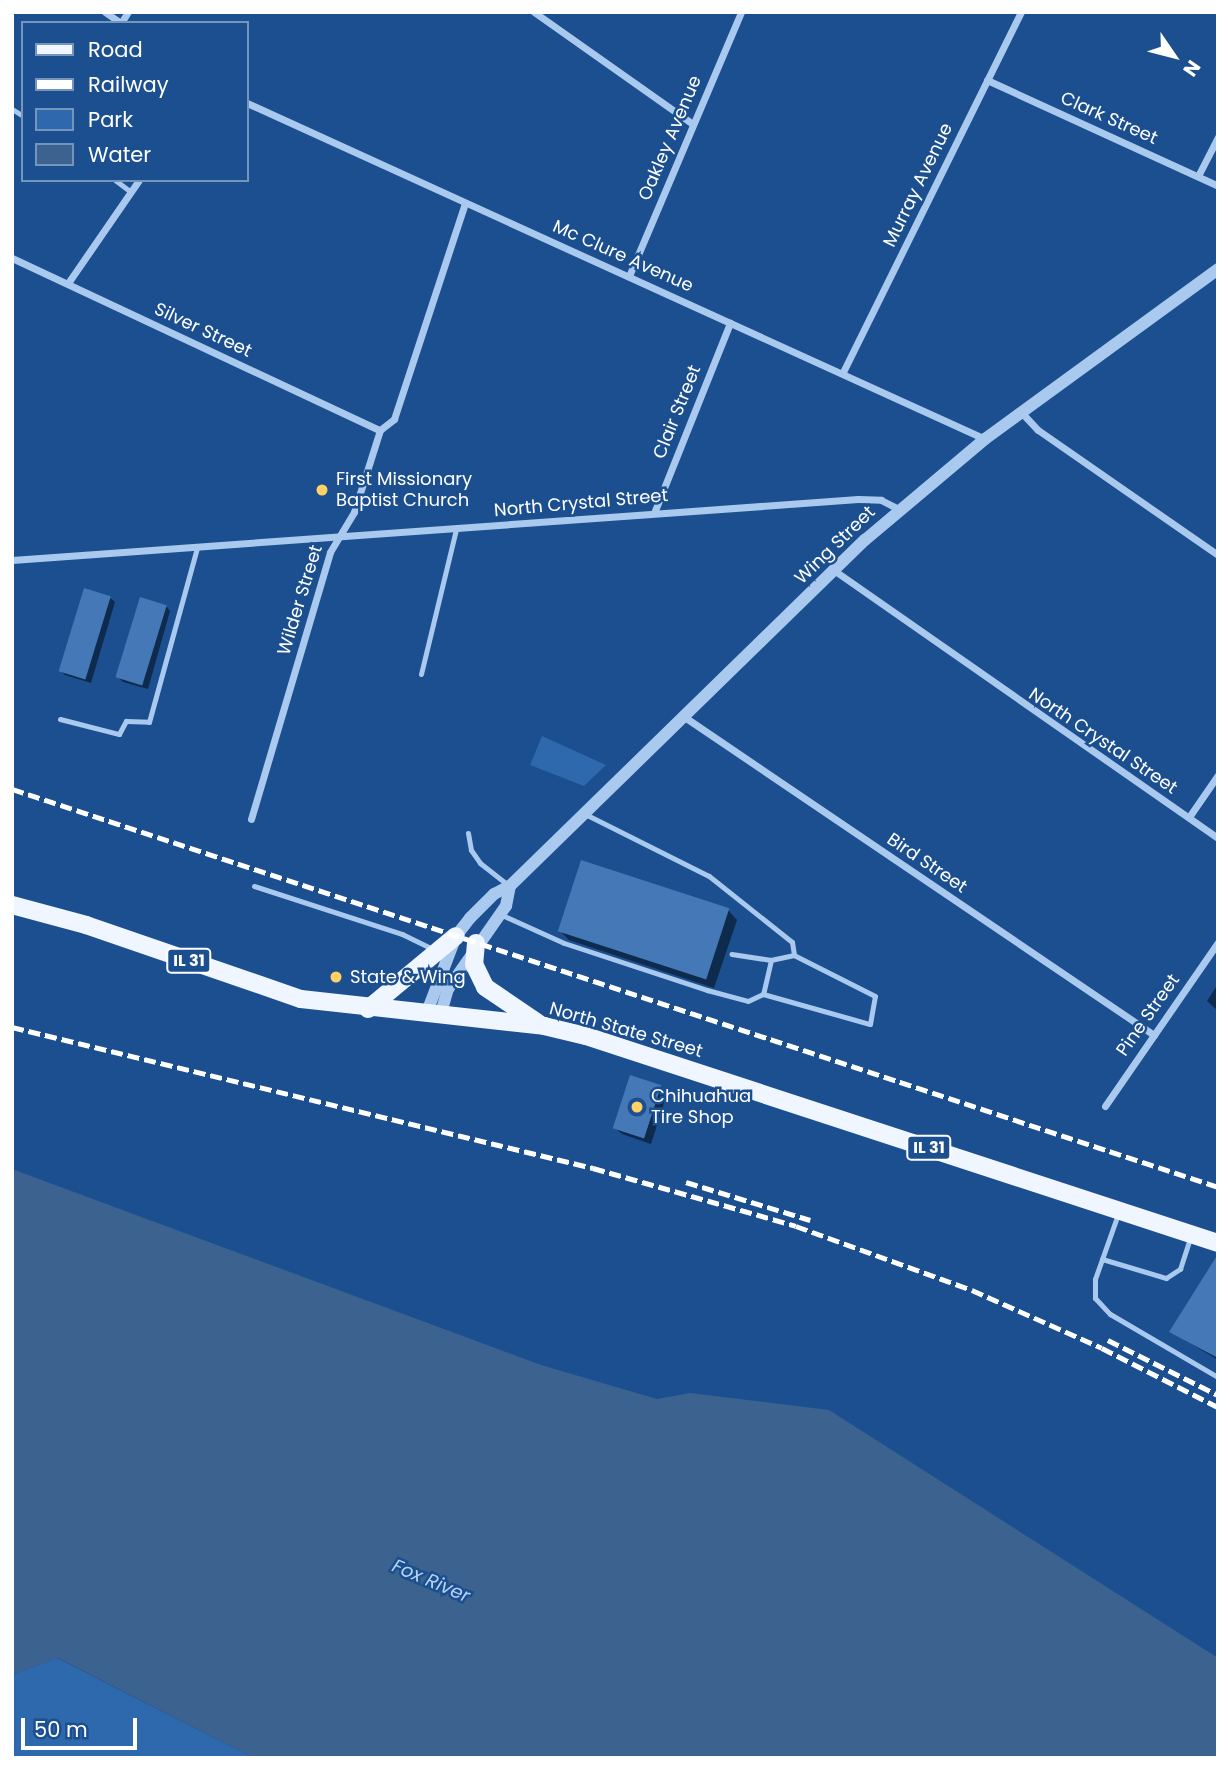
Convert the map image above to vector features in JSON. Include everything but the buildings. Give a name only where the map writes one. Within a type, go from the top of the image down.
[{"type":"main road","name":"North State Street","points":[[12,905],[86,925],[301,999],[368,1009],[434,1012],[544,1026],[641,1054],[1218,1243]]},
{"type":"main road","points":[[368,1009],[456,936]]},
{"type":"main road","points":[[476,943],[474,964],[485,987],[544,1026]]},
{"type":"street","points":[[534,12],[693,124]]},
{"type":"street","name":"Oakley Avenue","points":[[629,276],[741,12]]},
{"type":"street","name":"Murray Avenue","points":[[844,372],[1021,12]]},
{"type":"street","name":"Clark Street","points":[[987,80],[1218,186]]},
{"type":"street","name":"Mc Clure Avenue","points":[[248,103],[730,323],[844,372],[985,439]]},
{"type":"street","points":[[1198,176],[1218,137]]},
{"type":"street","points":[[68,283],[138,182]]},
{"type":"street","name":"Wilder Street","points":[[251,819],[337,537],[354,513],[380,430],[397,413],[465,202]]},
{"type":"street","name":"Silver Street","points":[[12,258],[380,430]]},
{"type":"street","name":"Wing Street","points":[[434,1012],[456,936],[494,894],[510,887],[898,509],[985,439],[1218,269]]},
{"type":"street","name":"Clair Street","points":[[654,513],[730,323]]},
{"type":"street","points":[[1022,413],[1038,430],[1218,555]]},
{"type":"street","name":"North Crystal Street","points":[[12,560],[858,499],[881,500],[898,509]]},
{"type":"street","name":"North Crystal Street","points":[[835,571],[1010,698],[1218,838]]},
{"type":"street","name":"Bird Street","points":[[683,716],[1154,1035]]},
{"type":"street","points":[[1189,817],[1218,775]]},
{"type":"street","name":"Wing Street","points":[[434,1012],[476,943],[499,914],[510,887]]},
{"type":"street","name":"Pine Street","points":[[1105,1106],[1218,942]]},
{"type":"lane","points":[[118,182],[131,192]]},
{"type":"lane","points":[[421,674],[456,529]]},
{"type":"lane","points":[[60,719],[119,734],[127,722],[149,722],[197,548]]},
{"type":"lane","points":[[585,814],[709,876],[792,942],[794,955]]},
{"type":"lane","points":[[468,833],[471,850],[480,863],[510,887]]},
{"type":"lane","points":[[254,886],[402,934],[438,952]]},
{"type":"lane","points":[[499,914],[564,943],[707,990],[748,1001],[762,994],[870,1024],[875,996],[794,955],[771,960],[731,954]]},
{"type":"lane","points":[[762,994],[771,960]]},
{"type":"lane","points":[[1119,1210],[1095,1279],[1095,1298],[1103,1306],[1218,1377]]},
{"type":"lane","points":[[1102,1259],[1166,1278],[1180,1269],[1192,1234]]},
{"type":"green space","points":[[542,736],[606,765],[584,786],[530,765]]},
{"type":"green space","points":[[57,1658],[254,1758],[12,1758],[12,1675]]},
{"type":"water","name":"Fox River","points":[[12,1169],[541,1365],[657,1399],[690,1393],[829,1410],[1218,1658],[1218,1758],[254,1758],[58,1658],[12,1675]]},
{"type":"railway","points":[[12,789],[1218,1187]]},
{"type":"railway","points":[[12,1027],[593,1168],[796,1226],[972,1290],[1102,1348],[1218,1407]]},
{"type":"railway","points":[[686,1182],[810,1220]]},
{"type":"railway","points":[[1108,1340],[1218,1395]]},
{"type":"place","name":"First Missionary Baptist Church","points":[[322,490]]},
{"type":"place","name":"State & Wing","points":[[336,977]]},
{"type":"place","name":"Chihuahua Tire Shop","points":[[637,1107]]}]
